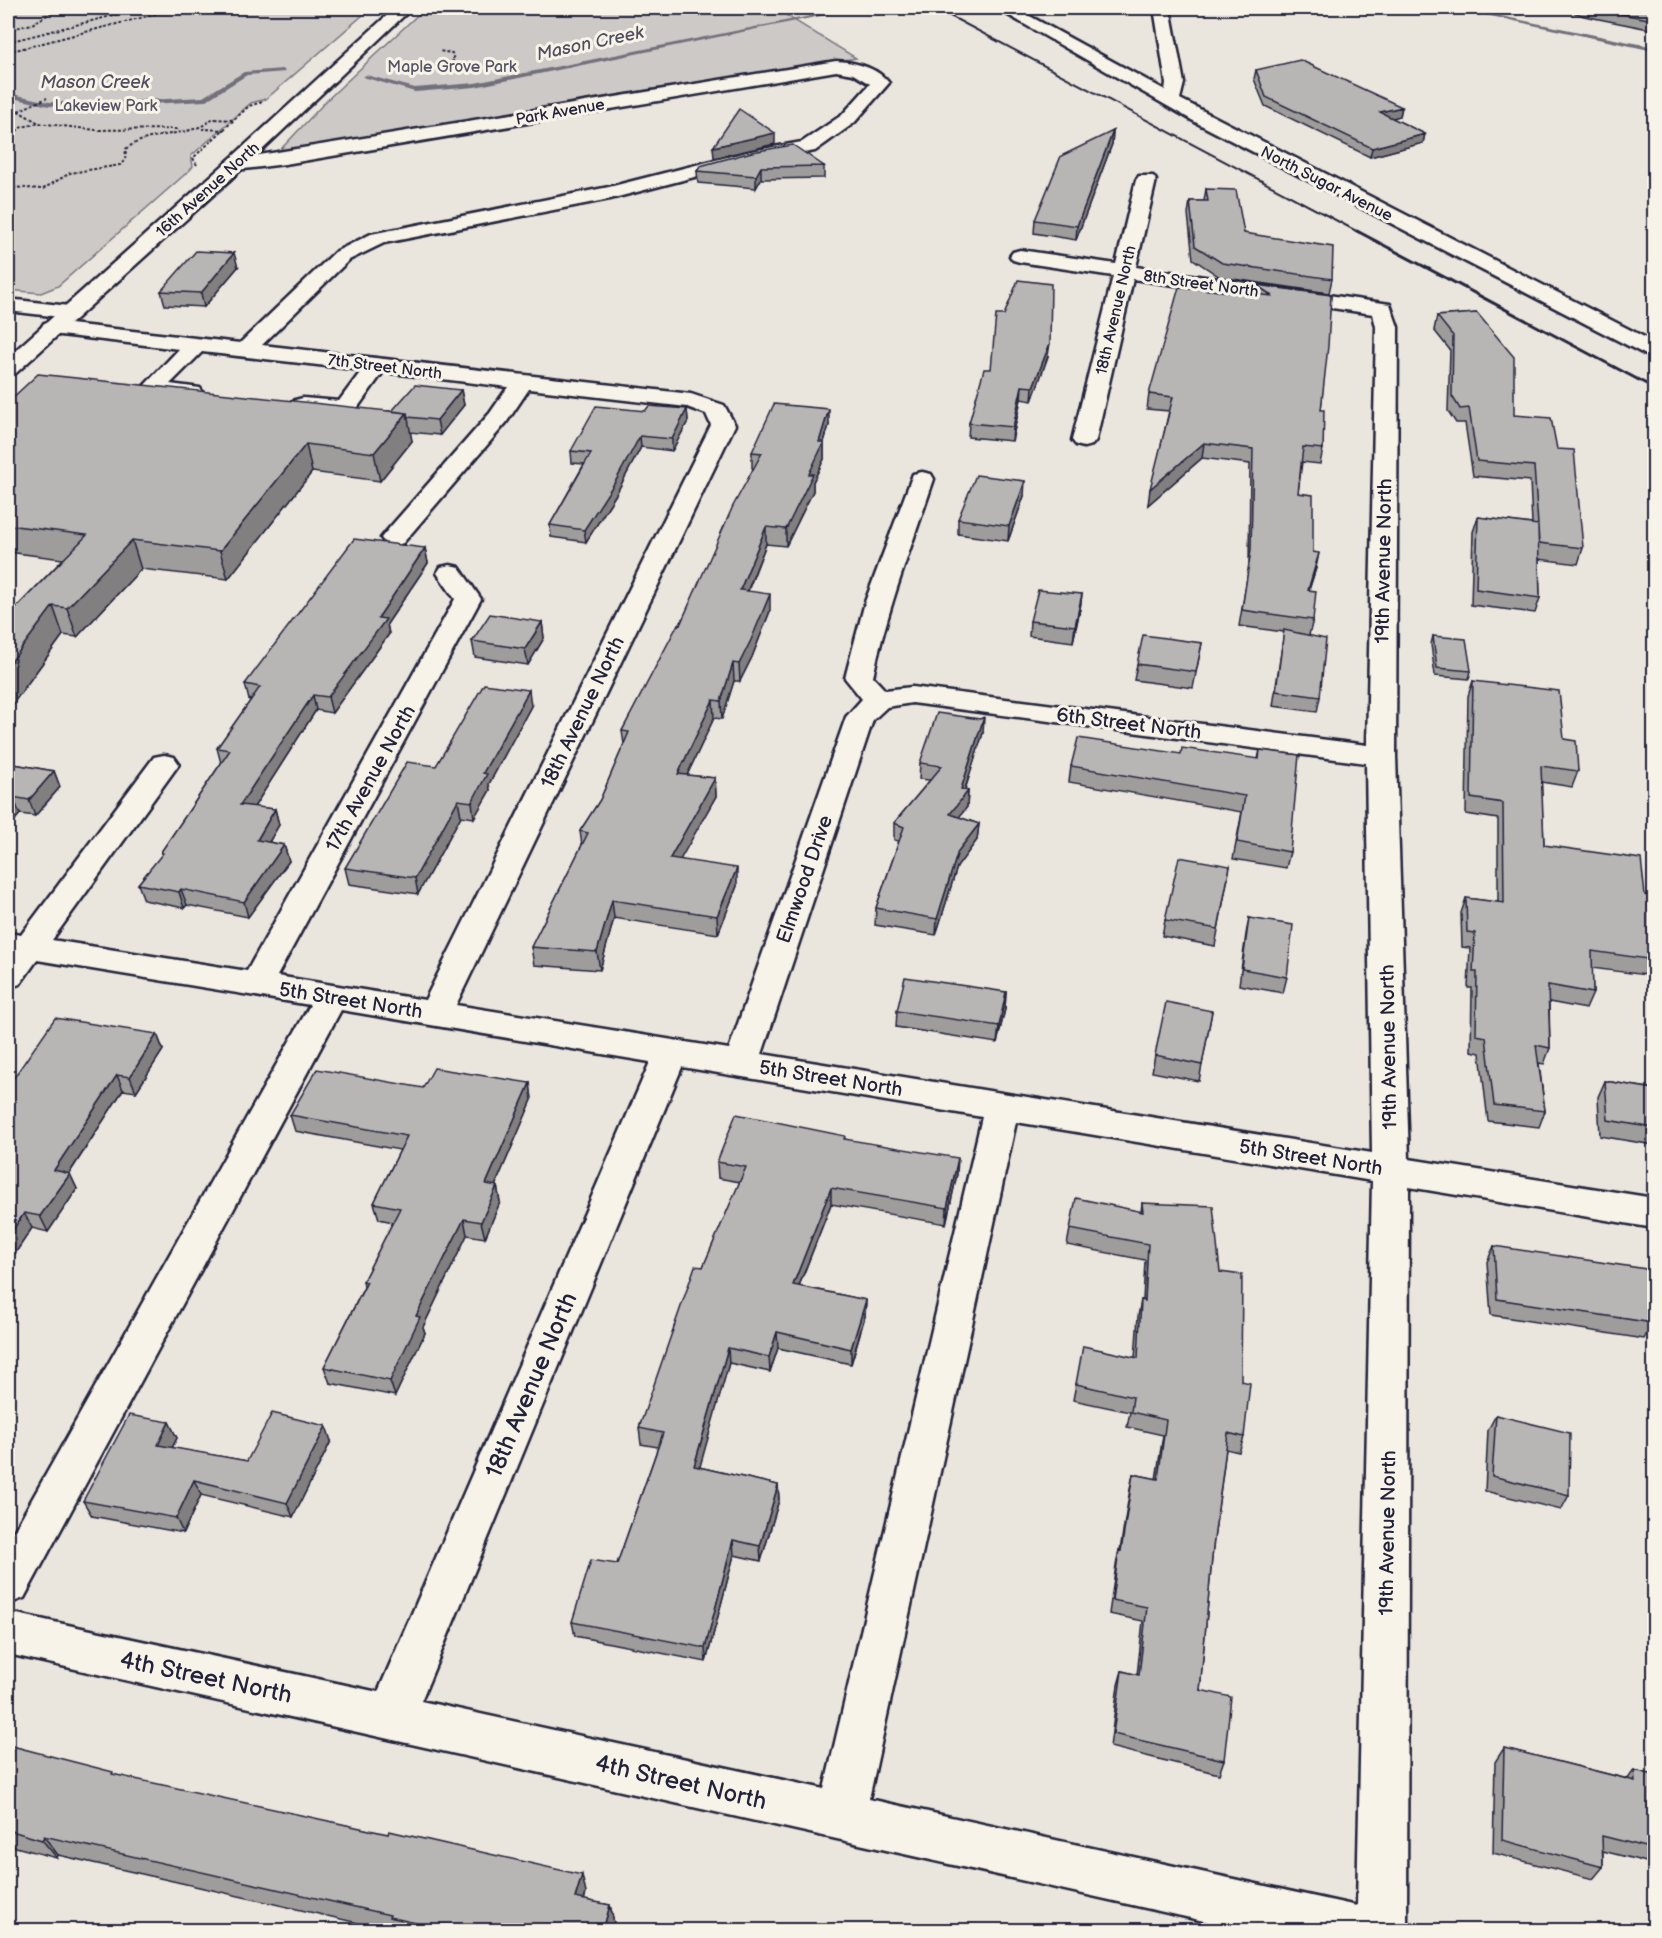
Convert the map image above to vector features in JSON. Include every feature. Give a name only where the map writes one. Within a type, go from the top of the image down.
[{"type":"street","name":"16th Avenue North","points":[[8,368],[236,164],[404,8]]},
{"type":"street","name":"North Sugar Avenue","points":[[1004,8],[1264,151],[1654,350]]},
{"type":"street","points":[[1162,8],[1175,83],[1171,101]]},
{"type":"street","name":"Park Avenue","points":[[236,164],[836,66],[851,67],[867,72],[880,83],[848,119],[808,147],[751,157],[610,193],[378,238],[342,256],[245,350]]},
{"type":"street","name":"18th Avenue North","points":[[1084,440],[1146,180]]},
{"type":"street","name":"8th Street North","points":[[1020,256],[1382,309]]},
{"type":"street","points":[[8,305],[69,312]]},
{"type":"street","name":"19th Avenue North","points":[[1382,309],[1387,327],[1381,756],[1391,1170],[1382,1930]]},
{"type":"street","name":"7th Street North","points":[[52,328],[691,401],[716,411]]},
{"type":"street","points":[[197,344],[152,389],[208,395]]},
{"type":"street","points":[[277,402],[345,410],[377,365]]},
{"type":"street","points":[[394,537],[498,418],[523,382]]},
{"type":"street","name":"18th Avenue North","points":[[435,1014],[723,425],[716,411]]},
{"type":"street","points":[[878,700],[859,678],[862,660],[877,608],[922,479]]},
{"type":"street","name":"17th Avenue North","points":[[256,985],[468,599],[450,573]]},
{"type":"street","name":"6th Street North","points":[[878,700],[912,696],[1381,756]]},
{"type":"street","name":"Elmwood Drive","points":[[741,1064],[860,717],[878,700]]},
{"type":"street","points":[[8,976],[18,946],[164,764]]},
{"type":"street","name":"5th Street North","points":[[18,946],[1654,1213]]},
{"type":"street","points":[[8,1583],[331,997]]},
{"type":"street","name":"18th Avenue North","points":[[391,1717],[671,1053]]},
{"type":"street","points":[[841,1817],[1002,1107]]},
{"type":"street","name":"4th Street North","points":[[8,1633],[1354,1930]]},
{"type":"path","points":[[8,30],[42,20],[59,8]]},
{"type":"path","points":[[113,8],[142,8]]},
{"type":"path","points":[[8,42],[142,8]]},
{"type":"path","points":[[8,52],[179,8]]},
{"type":"path","points":[[432,68],[454,61],[452,53],[439,51]]},
{"type":"path","points":[[18,111],[47,98]]},
{"type":"path","points":[[8,109],[18,111],[39,123]]},
{"type":"path","points":[[8,187],[43,189],[70,173],[120,165],[125,160],[126,149],[132,144],[177,131],[203,129],[212,119],[234,120]]},
{"type":"path","points":[[8,137],[22,127],[39,123],[95,130],[225,130]]},
{"type":"green space","name":"Lakeview Park","points":[[8,8],[371,8],[266,99],[251,103],[191,156],[193,166],[191,169],[58,286],[41,293],[8,290]]},
{"type":"green space","name":"Maple Grove Park","points":[[425,8],[795,8],[779,11],[856,58],[286,152],[275,151],[280,150],[328,99]]},
{"type":"building","points":[[1590,8],[1654,8],[1654,20]]},
{"type":"building","points":[[1300,60],[1402,107],[1380,112],[1425,134],[1372,148],[1266,97],[1256,70]]},
{"type":"building","points":[[739,109],[775,133],[713,147]]},
{"type":"building","points":[[1113,131],[1077,226],[1035,220],[1061,156]]},
{"type":"building","points":[[793,145],[824,166],[761,167],[756,176],[697,171],[700,166],[752,152]]},
{"type":"building","points":[[1206,189],[1236,190],[1244,233],[1333,247],[1332,279],[1222,263],[1195,246],[1190,201],[1208,201]]},
{"type":"building","points":[[196,251],[234,253],[201,293],[161,291]]},
{"type":"building","points":[[1018,280],[1051,284],[1050,343],[1033,387],[1022,386],[1013,427],[969,423],[984,369],[991,369],[996,315],[1004,315]]},
{"type":"building","points":[[1256,285],[1331,295],[1321,410],[1324,410],[1323,449],[1303,447],[1298,493],[1313,495],[1313,552],[1319,553],[1308,590],[1316,591],[1313,620],[1242,610],[1251,550],[1253,449],[1204,443],[1150,489],[1173,397],[1149,394],[1179,287],[1273,296]]},
{"type":"building","points":[[1477,313],[1514,357],[1514,415],[1551,418],[1557,449],[1574,450],[1583,548],[1539,543],[1538,526],[1540,598],[1476,589],[1478,517],[1538,525],[1534,466],[1477,461],[1469,408],[1460,409],[1452,396],[1453,336],[1437,316]]},
{"type":"building","points":[[38,374],[407,413],[374,453],[306,444],[220,551],[132,540],[67,608],[53,606],[8,666],[8,616],[87,535],[8,525],[8,402]]},
{"type":"building","points":[[415,385],[461,390],[437,420],[408,417],[407,413],[392,411]]},
{"type":"building","points":[[774,404],[829,409],[819,442],[824,442],[809,474],[813,474],[786,529],[766,527],[740,590],[770,594],[751,640],[739,664],[733,663],[721,701],[713,700],[678,774],[715,778],[670,858],[737,868],[717,916],[612,900],[597,952],[531,947],[588,833],[580,831],[600,800],[629,732],[622,731],[678,624],[680,625],[733,506],[762,453],[752,452]]},
{"type":"building","points":[[596,406],[645,411],[649,406],[687,409],[672,439],[640,436],[615,482],[584,530],[550,525],[591,453],[571,451]]},
{"type":"building","points":[[976,475],[1025,481],[1009,526],[958,519]]},
{"type":"building","points":[[354,539],[425,548],[378,618],[386,619],[328,697],[313,695],[240,805],[275,809],[257,840],[284,845],[244,902],[181,889],[179,892],[138,884],[163,853],[161,852],[230,750],[217,748],[260,687],[245,684]]},
{"type":"building","points":[[1038,590],[1082,594],[1075,626],[1030,621]]},
{"type":"building","points":[[490,614],[542,622],[525,649],[472,641]]},
{"type":"building","points":[[1284,630],[1326,639],[1320,697],[1276,691]]},
{"type":"building","points":[[1143,635],[1202,643],[1196,672],[1137,664]]},
{"type":"building","points":[[1433,636],[1466,639],[1471,671],[1437,668]]},
{"type":"building","points":[[1473,681],[1559,691],[1564,739],[1576,741],[1578,771],[1541,766],[1544,845],[1641,859],[1645,895],[1654,897],[1654,960],[1592,951],[1593,993],[1548,985],[1550,1048],[1536,1045],[1545,1111],[1494,1105],[1486,1037],[1476,1035],[1477,972],[1473,972],[1475,933],[1467,932],[1466,898],[1504,903],[1503,803],[1471,798]]},
{"type":"building","points":[[484,684],[529,690],[483,773],[487,774],[472,802],[458,800],[415,878],[345,868],[407,762],[436,766]]},
{"type":"building","points":[[937,713],[980,719],[984,717],[961,789],[968,791],[950,814],[979,824],[958,851],[937,919],[876,908],[904,827],[894,823],[942,766],[920,763]]},
{"type":"building","points":[[1078,738],[1181,754],[1182,748],[1259,759],[1260,750],[1299,755],[1290,852],[1237,842],[1245,796],[1071,766]]},
{"type":"building","points":[[8,763],[54,771],[29,800],[13,797],[8,804]]},
{"type":"building","points":[[1179,857],[1230,866],[1218,929],[1165,920]]},
{"type":"building","points":[[1249,918],[1293,925],[1287,977],[1242,969]]},
{"type":"building","points":[[905,977],[1006,992],[999,1026],[897,1011]]},
{"type":"building","points":[[1166,1002],[1212,1011],[1202,1065],[1155,1055]]},
{"type":"building","points":[[55,1018],[157,1034],[130,1077],[117,1075],[54,1170],[70,1174],[40,1216],[24,1213],[8,1237],[8,1081],[9,1078],[13,1079]]},
{"type":"building","points":[[434,1068],[530,1083],[486,1184],[497,1186],[481,1222],[464,1219],[416,1316],[420,1317],[390,1381],[324,1367],[367,1282],[363,1281],[400,1208],[374,1203],[407,1136],[290,1115],[317,1069],[423,1088]]},
{"type":"building","points":[[1605,1081],[1654,1089],[1654,1128],[1608,1120]]},
{"type":"building","points":[[736,1114],[845,1136],[844,1139],[958,1158],[947,1208],[831,1188],[793,1285],[866,1300],[851,1349],[777,1332],[769,1357],[728,1348],[694,1466],[778,1485],[760,1546],[733,1540],[705,1648],[572,1622],[591,1560],[617,1564],[663,1433],[639,1428],[695,1266],[703,1267],[746,1167],[717,1162]]},
{"type":"building","points":[[1076,1198],[1143,1212],[1142,1203],[1213,1206],[1220,1272],[1242,1275],[1241,1381],[1250,1383],[1244,1437],[1228,1433],[1213,1547],[1200,1690],[1231,1697],[1224,1760],[1113,1734],[1122,1671],[1139,1675],[1147,1607],[1112,1600],[1119,1550],[1121,1551],[1133,1474],[1158,1479],[1166,1420],[1131,1412],[1133,1397],[1076,1384],[1083,1346],[1138,1358],[1141,1300],[1145,1301],[1148,1244],[1070,1229]]},
{"type":"building","points":[[1494,1246],[1646,1269],[1653,1323],[1497,1299]]},
{"type":"building","points":[[272,1413],[326,1426],[287,1503],[194,1480],[176,1518],[83,1501],[129,1415],[169,1422],[158,1445],[247,1461]]},
{"type":"building","points":[[1496,1415],[1570,1433],[1569,1495],[1492,1476]]},
{"type":"building","points":[[8,1745],[113,1772],[112,1774],[388,1834],[389,1831],[582,1875],[575,1898],[610,1905],[603,1930],[447,1930],[44,1836],[42,1840],[8,1830]]},
{"type":"building","points":[[1504,1748],[1635,1781],[1634,1770],[1654,1775],[1654,1849],[1602,1836],[1603,1867],[1502,1840]]},
{"type":"waterway","name":"Mason Creek","points":[[366,77],[415,90],[475,85],[856,8]]},
{"type":"waterway","name":"Mason Creek","points":[[1456,8],[1654,49]]},
{"type":"waterway","name":"Mason Creek","points":[[8,95],[49,104],[94,105],[205,99],[246,73],[283,71]]},
{"type":"railway","points":[[935,8],[1360,233]]},
{"type":"railway","points":[[1357,231],[1654,388]]}]
